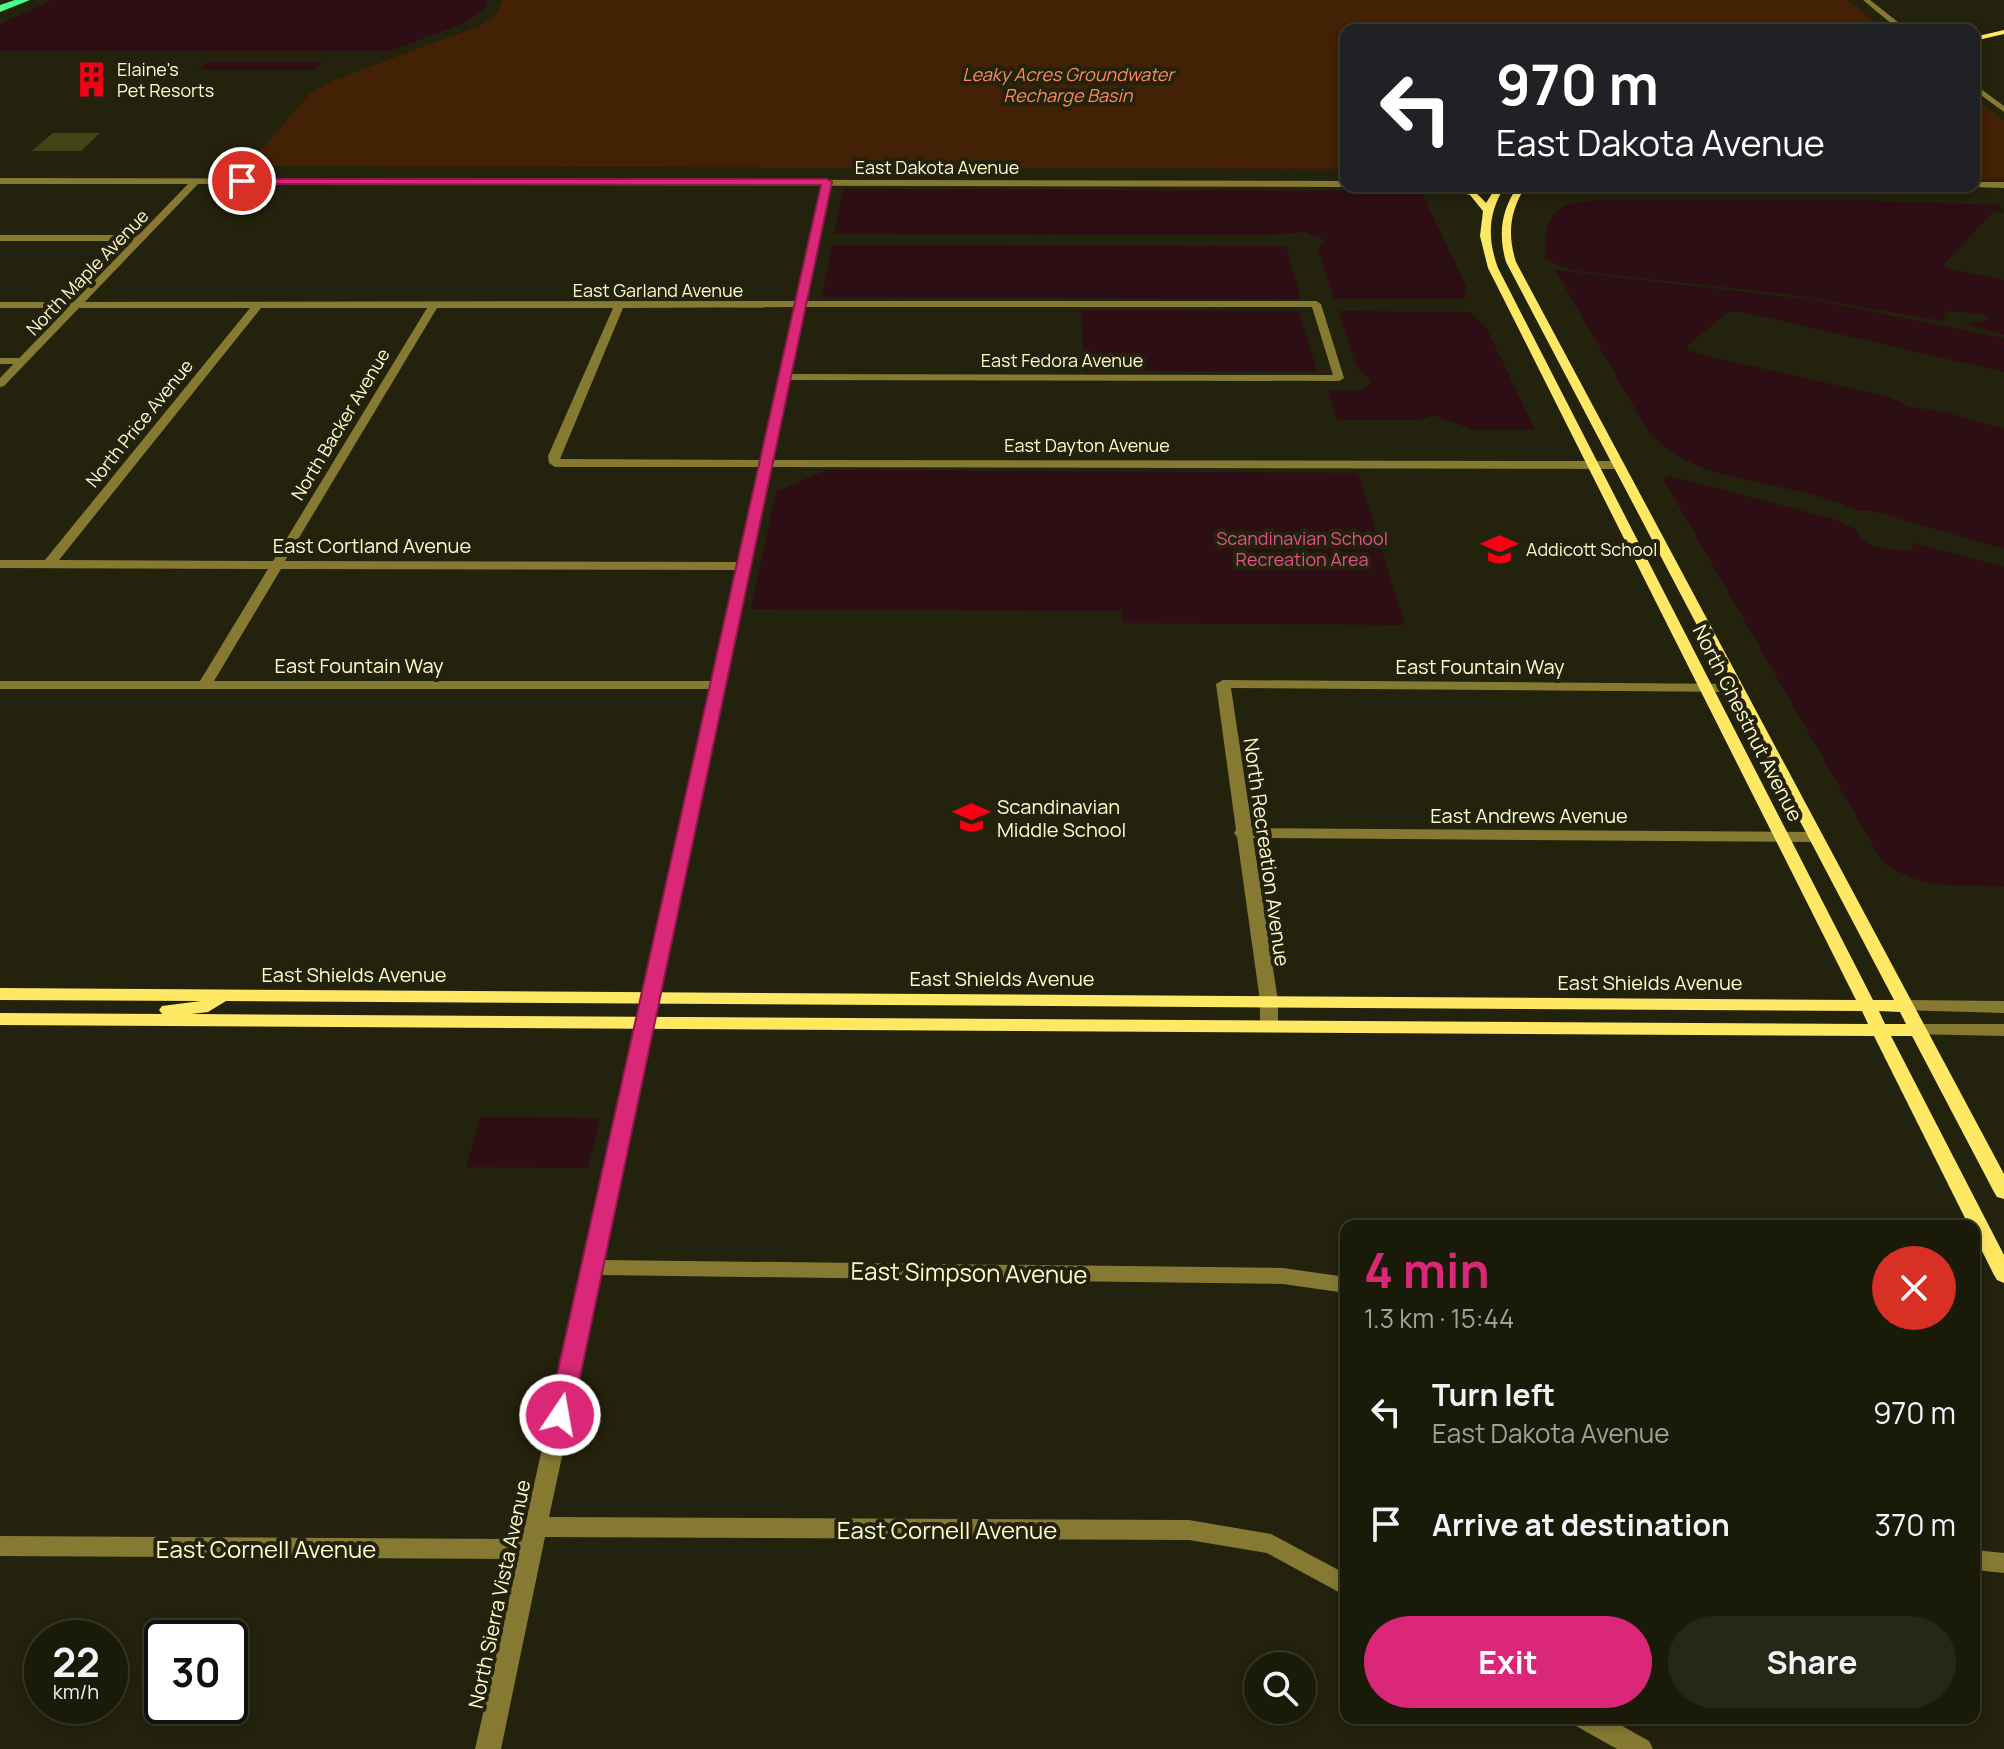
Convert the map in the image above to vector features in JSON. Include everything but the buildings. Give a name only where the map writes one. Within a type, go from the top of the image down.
[{"type":"highway","points":[[0,8],[18,0]]},
{"type":"highway","points":[[0,8],[25,0]]},
{"type":"main road","points":[[1980,39],[2004,32]]},
{"type":"main road","points":[[1980,42],[2004,40]]},
{"type":"main road","points":[[1469,192],[1487,210]]},
{"type":"main road","name":"North Chestnut Avenue","points":[[1498,192],[1487,210],[1484,232],[1486,249],[1512,305],[1976,1220]]},
{"type":"main road","name":"North Chestnut Avenue","points":[[1518,192],[1509,207],[1505,237],[1511,262],[2004,1192]]},
{"type":"main road","points":[[1512,305],[1533,305]]},
{"type":"main road","name":"East Shields Avenue","points":[[0,994],[1906,1006]]},
{"type":"main road","points":[[48,1019],[58,1014],[83,1011],[202,1008],[223,995]]},
{"type":"main road","points":[[0,1019],[1918,1030]]},
{"type":"main road","name":"North Chestnut Avenue","points":[[1980,1228],[2004,1275]]},
{"type":"street","points":[[1866,0],[1896,24]]},
{"type":"street","points":[[1980,91],[2004,110]]},
{"type":"street","name":"East Dakota Avenue","points":[[0,181],[1340,184]]},
{"type":"street","name":"North Maple Avenue","points":[[0,384],[196,181]]},
{"type":"street","name":"North Sierra Vista Avenue","points":[[488,1749],[827,182]]},
{"type":"street","points":[[1980,185],[2004,185]]},
{"type":"street","points":[[0,238],[141,238]]},
{"type":"street","name":"East Garland Avenue","points":[[0,305],[1316,304],[1339,378]]},
{"type":"street","name":"North Price Avenue","points":[[49,564],[258,305]]},
{"type":"street","name":"North Backer Avenue","points":[[204,685],[433,306]]},
{"type":"street","name":"East Dayton Avenue","points":[[619,306],[554,456],[555,463],[1619,465]]},
{"type":"street","points":[[0,361],[23,361]]},
{"type":"street","name":"East Fedora Avenue","points":[[785,377],[1339,378]]},
{"type":"street","name":"East Cortland Avenue","points":[[0,564],[744,566]]},
{"type":"street","name":"East Fountain Way","points":[[1223,684],[1737,688]]},
{"type":"street","name":"North Recreation Avenue","points":[[1223,684],[1242,833],[1269,1001],[1269,1025]]},
{"type":"street","name":"East Fountain Way","points":[[0,685],[718,685]]},
{"type":"street","name":"East Andrews Avenue","points":[[1242,833],[1815,837]]},
{"type":"street","name":"East Shields Avenue","points":[[1906,1006],[2004,1007]]},
{"type":"street","points":[[1918,1030],[2004,1030]]},
{"type":"street","name":"East Simpson Avenue","points":[[592,1267],[1283,1276],[1340,1284]]},
{"type":"street","name":"East Cornell Avenue","points":[[0,1546],[1189,1530],[1271,1544],[1340,1583]]},
{"type":"street","points":[[1980,1561],[2004,1563]]},
{"type":"street","points":[[1596,1724],[1640,1749]]},
{"type":"green space","points":[[53,0],[487,0],[485,8],[462,24],[389,51],[0,51],[0,24]]},
{"type":"green space","points":[[208,62],[322,62],[314,70],[198,70]]},
{"type":"green space","points":[[843,189],[1421,192],[1466,286],[1465,299],[1334,299],[1318,251],[1325,240],[1304,232],[1268,235],[834,234]]},
{"type":"green space","points":[[1608,200],[1848,200],[2000,205],[2004,213],[1995,210],[1943,265],[2004,280],[2004,335],[1966,324],[1992,319],[1982,314],[1946,311],[1943,321],[1780,293],[1572,270],[1545,259],[1548,227],[1557,210],[1577,203]]},
{"type":"green space","points":[[832,245],[1286,246],[1301,299],[822,297]]},
{"type":"green space","points":[[1555,270],[1814,300],[2004,338],[2004,372],[1743,312],[1729,312],[1687,345],[1688,350],[1702,355],[1889,397],[1911,407],[1944,412],[2004,429],[2004,549],[1873,511],[1857,511],[1803,492],[1720,473],[1694,464],[1670,450],[1648,431]]},
{"type":"green space","points":[[1081,310],[1299,311],[1317,371],[1085,371]]},
{"type":"green space","points":[[1338,311],[1470,312],[1486,327],[1535,430],[1473,430],[1434,415],[1420,420],[1337,420],[1328,389],[1358,390],[1372,381],[1356,366]]},
{"type":"green space","name":"Scandinavian School Recreation Area","points":[[826,470],[1358,473],[1405,625],[1123,623],[1121,611],[751,609],[776,492]]},
{"type":"green space","points":[[1669,476],[1834,519],[1855,529],[1865,542],[1879,548],[1912,550],[1914,543],[2004,567],[2004,887],[1927,882],[1882,861],[1664,480]]},
{"type":"green space","points":[[481,1117],[600,1118],[588,1168],[466,1167]]},
{"type":"water","name":"Leaky Acres Groundwater Recharge Basin","points":[[503,0],[1848,0],[1878,24],[1340,24],[1340,169],[264,166],[251,161],[310,94],[331,81],[479,26],[496,16]]},
{"type":"water","points":[[1980,102],[2004,121],[2004,179],[1980,179]]},
{"type":"place","name":"Elaine's Pet Resorts","points":[[91,79]]},
{"type":"place","name":"Addicott School","points":[[1500,549]]},
{"type":"place","name":"Scandinavian Middle School","points":[[971,817]]},
{"type":"route","points":[[242,181],[827,182],[560,1415]]}]
